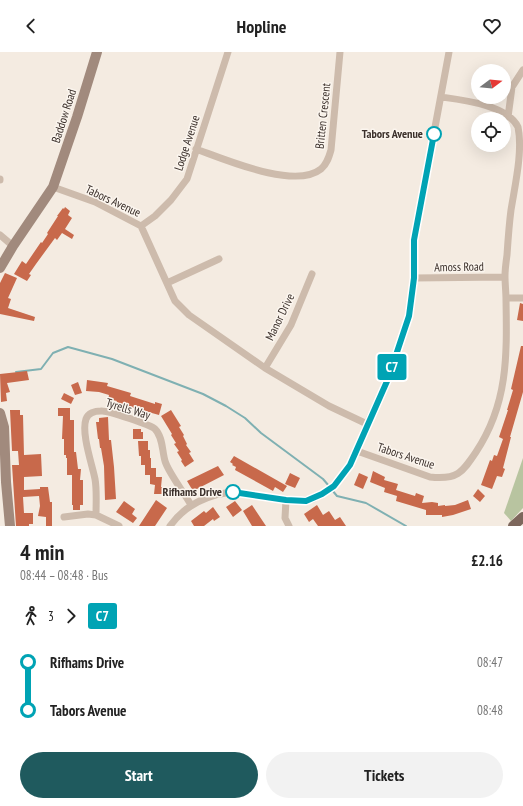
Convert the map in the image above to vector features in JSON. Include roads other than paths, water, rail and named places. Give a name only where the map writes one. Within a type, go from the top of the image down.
[{"type":"main road","points":[[513,526],[523,517]]},
{"type":"street","name":"Baddow Road","points":[[0,268],[53,187],[98,52]]},
{"type":"street","name":"Lodge Avenue","points":[[141,226],[161,211],[187,179],[228,52]]},
{"type":"street","name":"Britten Crescent","points":[[196,148],[248,167],[275,174],[310,174],[322,168],[328,161],[331,150],[340,52]]},
{"type":"street","points":[[171,526],[183,511],[191,505],[214,495],[232,492],[286,500],[306,501],[322,494],[334,486],[350,465],[358,451],[388,379],[409,316],[414,278],[414,240],[449,52]]},
{"type":"street","points":[[509,112],[512,87],[523,70]]},
{"type":"street","name":"Tabors Avenue","points":[[441,97],[482,104],[499,112]]},
{"type":"street","name":"Tabors Avenue","points":[[358,451],[430,477],[441,478],[453,476],[464,470],[485,438],[498,409],[503,385],[506,356],[505,277],[511,209],[521,180],[522,137],[517,125],[511,119]]},
{"type":"street","name":"Tabors Avenue","points":[[53,187],[95,202],[141,226],[175,301],[189,315],[265,368],[329,406],[368,424]]},
{"type":"street","points":[[0,235],[13,246]]},
{"type":"street","points":[[167,284],[219,259]]},
{"type":"street","name":"Manor Drive","points":[[265,368],[291,325],[312,274]]},
{"type":"street","name":"Amoss Road","points":[[414,278],[505,277]]},
{"type":"street","points":[[506,298],[523,298]]},
{"type":"street","name":"Tyrells Way","points":[[96,515],[95,479],[85,437],[85,425],[88,415],[103,410],[147,424],[155,429],[159,436],[165,463],[191,505]]},
{"type":"street","points":[[0,413],[4,427],[4,509],[10,526]]},
{"type":"street","points":[[286,500],[285,518],[289,526]]},
{"type":"street","points":[[64,517],[88,514],[96,515],[119,526]]},
{"type":"waterway","points":[[16,372],[41,369],[53,353],[68,347],[112,359],[203,394],[226,406],[245,418],[261,433],[323,479],[329,486]]},
{"type":"waterway","points":[[332,490],[337,496],[366,503],[406,526]]},
{"type":"place","name":"Tabors Avenue","points":[[434,134]]},
{"type":"place","name":"Rifhams Drive","points":[[233,492]]}]
